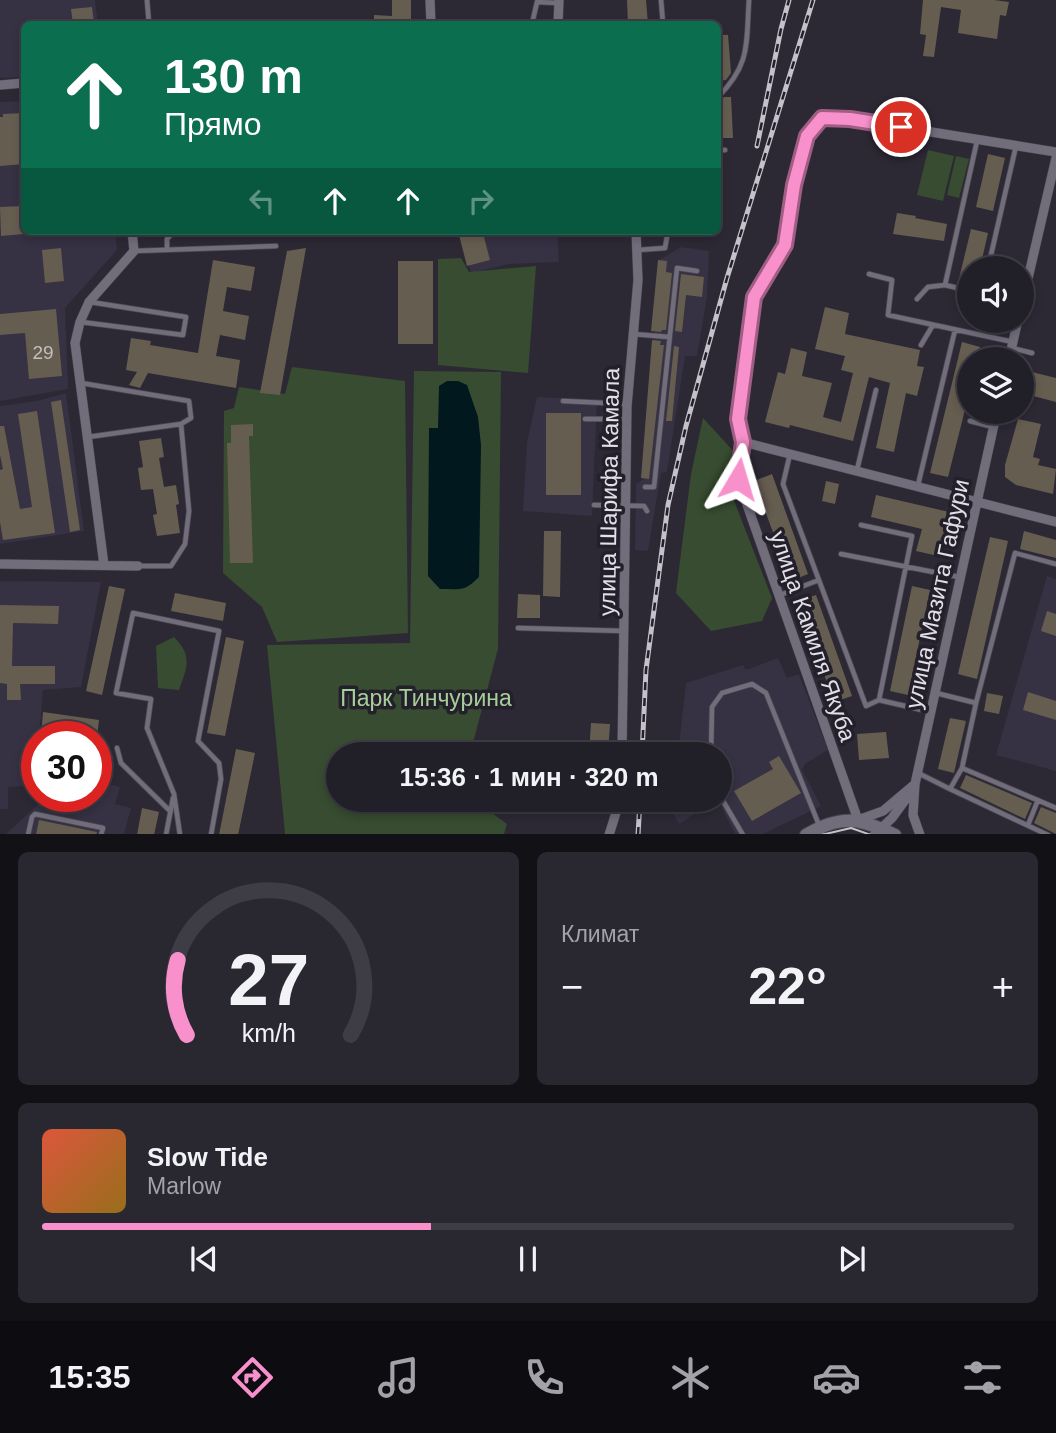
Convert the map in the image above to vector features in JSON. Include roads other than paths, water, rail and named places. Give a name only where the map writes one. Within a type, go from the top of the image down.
[{"type":"main road","points":[[821,831],[841,821],[858,820],[878,831]]},
{"type":"street","points":[[430,0],[431,21]]},
{"type":"street","points":[[558,21],[559,1]]},
{"type":"street","points":[[0,85],[21,83]]},
{"type":"street","name":"улица Камиля Якуба","points":[[858,820],[738,479],[743,442],[738,419],[754,297],[785,245],[794,185],[807,136],[822,118],[850,119],[977,140]]},
{"type":"street","points":[[977,140],[1056,152]]},
{"type":"street","points":[[1033,256],[1056,158]]},
{"type":"street","points":[[104,565],[75,343],[80,321],[89,302],[134,251],[132,235]]},
{"type":"street","name":"улица Шарифа Камала","points":[[622,742],[627,404],[638,280],[636,235]]},
{"type":"street","points":[[1013,345],[1015,333]]},
{"type":"street","name":"улица Мазита Гафури","points":[[920,834],[913,815],[915,784],[994,424]]},
{"type":"street","points":[[743,442],[1056,521]]},
{"type":"street","points":[[0,564],[138,566]]},
{"type":"street","points":[[858,820],[883,811],[915,784]]},
{"type":"street","name":"улица Мазита Гафури","points":[[878,831],[901,807],[915,784]]},
{"type":"street","points":[[608,834],[616,812]]},
{"type":"lane","points":[[147,0],[149,21]]},
{"type":"lane","points":[[661,0],[663,21]]},
{"type":"lane","points":[[721,94],[734,81],[746,50],[749,0]]},
{"type":"lane","points":[[533,21],[537,2],[559,1]]},
{"type":"lane","points":[[945,285],[977,140]]},
{"type":"lane","points":[[991,256],[1016,146]]},
{"type":"lane","points":[[167,249],[167,239],[170,235]]},
{"type":"lane","points":[[637,250],[665,248],[667,235]]},
{"type":"lane","points":[[134,251],[276,246]]},
{"type":"lane","points":[[645,487],[654,487],[677,268],[697,271]]},
{"type":"lane","points":[[869,274],[892,280],[888,315],[1018,347]]},
{"type":"lane","points":[[918,299],[928,287],[945,285],[957,288]]},
{"type":"lane","points":[[80,321],[183,335],[186,317],[89,302]]},
{"type":"lane","points":[[921,345],[933,325]]},
{"type":"lane","points":[[918,486],[955,330]]},
{"type":"lane","points":[[634,334],[669,337]]},
{"type":"lane","points":[[80,382],[189,401],[191,418],[181,424],[88,437]]},
{"type":"lane","points":[[857,470],[876,390]]},
{"type":"lane","points":[[563,401],[627,404]]},
{"type":"lane","points":[[585,419],[627,419]]},
{"type":"lane","points":[[138,566],[171,566],[185,544],[189,511],[181,424]]},
{"type":"lane","points":[[982,424],[993,427]]},
{"type":"lane","points":[[791,454],[783,484],[866,706],[880,700],[932,712]]},
{"type":"lane","points":[[594,505],[644,506],[647,511]]},
{"type":"lane","points":[[861,525],[912,536],[880,700]]},
{"type":"lane","points":[[950,789],[962,768],[1015,553],[1056,564]]},
{"type":"lane","points":[[841,554],[960,578]]},
{"type":"lane","points":[[779,596],[819,580]]},
{"type":"lane","points":[[180,834],[174,794],[147,728],[151,699],[116,693],[133,613],[219,631],[198,741],[219,763],[221,779],[211,834]]},
{"type":"lane","points":[[518,628],[625,631]]},
{"type":"lane","points":[[711,742],[712,707],[722,693],[752,684],[766,693],[821,831]]},
{"type":"lane","points":[[936,693],[976,703]]},
{"type":"lane","points":[[117,748],[121,763],[170,811]]},
{"type":"lane","points":[[962,768],[1056,808]]},
{"type":"lane","points":[[918,773],[1046,834]]},
{"type":"lane","points":[[166,834],[174,794]]},
{"type":"lane","points":[[1028,825],[1038,800]]},
{"type":"lane","points":[[730,812],[742,834]]},
{"type":"lane","points":[[28,834],[35,814],[103,828],[102,834]]},
{"type":"water","points":[[447,381],[458,381],[467,385],[478,417],[481,445],[479,577],[470,585],[458,589],[440,589],[428,576],[429,428],[438,428],[439,386]]},
{"type":"tram line","points":[[825,834],[851,828],[868,834]]},
{"type":"railway","points":[[757,146],[789,0]]},
{"type":"railway","points":[[643,742],[646,670],[668,505],[686,426],[727,278],[813,0]]},
{"type":"railway","points":[[638,834],[639,812]]},
{"type":"park label","name":"Парк Тинчурина","points":[[426,698]]}]
